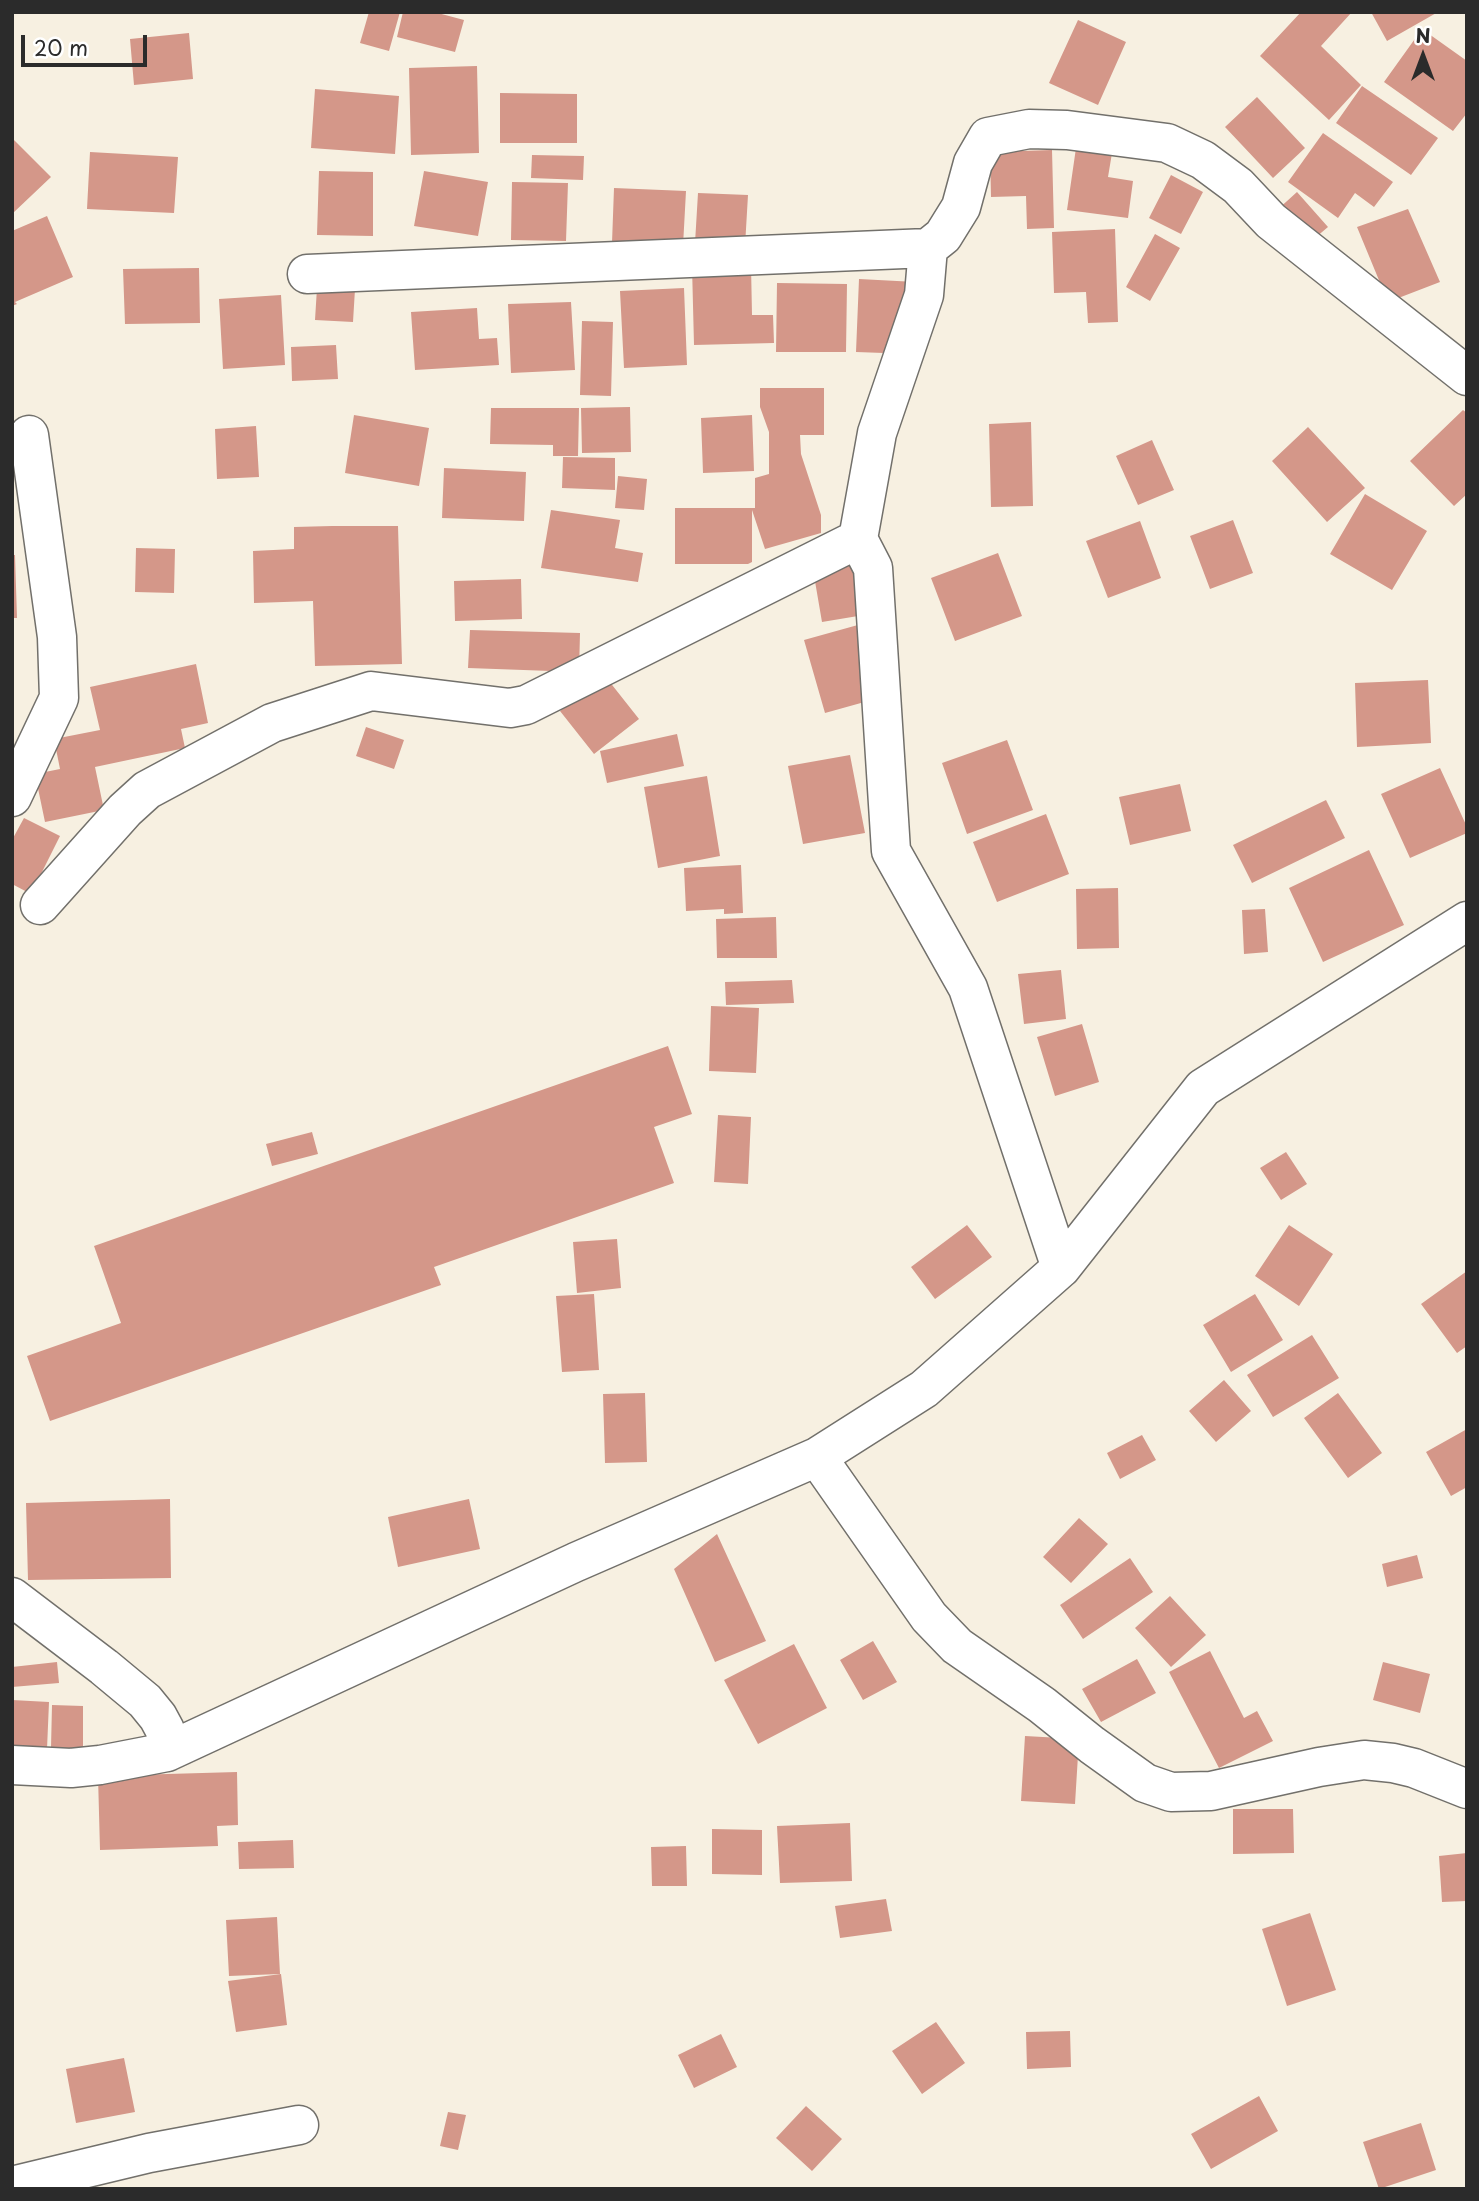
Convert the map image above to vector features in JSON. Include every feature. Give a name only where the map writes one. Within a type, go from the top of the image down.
[{"type":"street","points":[[307,274],[928,248],[943,236],[961,207],[973,163],[988,136],[1029,129],[1091,133],[1167,144],[1203,160],[1238,187],[1271,221],[1467,376]]},
{"type":"street","points":[[928,248],[925,295],[877,433],[858,539],[873,568],[891,851],[968,988],[1061,1268]]},
{"type":"street","points":[[12,797],[59,698],[57,637],[29,435]]},
{"type":"street","points":[[40,905],[125,810],[147,790],[272,723],[371,691],[510,708],[526,705],[858,539]]},
{"type":"street","points":[[12,1765],[71,1768],[167,1752],[563,1567],[817,1457],[925,1389],[1061,1268],[1203,1088],[1467,921]]},
{"type":"street","points":[[817,1457],[929,1617],[957,1646],[1042,1704],[1092,1745],[1145,1783],[1171,1792],[1211,1791],[1364,1760],[1415,1768],[1467,1789]]},
{"type":"street","points":[[12,1597],[145,1701],[165,1730],[167,1752]]},
{"type":"street","points":[[12,2186],[149,2152],[299,2125]]},
{"type":"building","points":[[369,12],[400,12],[389,51],[360,43]]},
{"type":"building","points":[[403,12],[434,12],[464,20],[455,52],[397,37]]},
{"type":"building","points":[[1301,12],[1352,12],[1321,46],[1361,85],[1329,120],[1260,56]]},
{"type":"building","points":[[1371,12],[1438,12],[1387,41]]},
{"type":"building","points":[[1078,20],[1126,42],[1098,105],[1049,83]]},
{"type":"building","points":[[1422,29],[1467,61],[1467,113],[1453,131],[1384,82]]},
{"type":"building","points":[[189,33],[193,79],[134,85],[130,39]]},
{"type":"building","points":[[477,66],[479,153],[411,155],[409,68]]},
{"type":"building","points":[[1362,86],[1438,138],[1411,175],[1336,123]]},
{"type":"building","points":[[315,89],[399,96],[395,154],[311,148]]},
{"type":"building","points":[[500,93],[577,94],[577,143],[500,143]]},
{"type":"building","points":[[1257,97],[1305,148],[1273,178],[1225,127]]},
{"type":"building","points":[[1323,133],[1393,182],[1374,207],[1355,193],[1338,218],[1288,182]]},
{"type":"building","points":[[12,138],[51,177],[12,214]]},
{"type":"building","points":[[1076,148],[1112,153],[1108,177],[1133,181],[1128,218],[1067,210]]},
{"type":"building","points":[[1052,150],[1054,228],[1027,229],[1026,196],[991,197],[990,152]]},
{"type":"building","points":[[90,152],[178,157],[174,213],[87,209]]},
{"type":"building","points":[[532,155],[584,156],[583,180],[531,178]]},
{"type":"building","points":[[319,171],[373,172],[373,236],[317,235]]},
{"type":"building","points":[[424,171],[488,182],[478,236],[414,226]]},
{"type":"building","points":[[1171,175],[1203,192],[1181,234],[1149,218]]},
{"type":"building","points":[[512,182],[568,183],[566,241],[511,240]]},
{"type":"building","points":[[614,188],[686,191],[683,246],[612,243]]},
{"type":"building","points":[[1297,192],[1328,227],[1309,243],[1276,211]]},
{"type":"building","points":[[698,193],[748,195],[745,246],[695,243]]},
{"type":"building","points":[[1408,209],[1440,282],[1388,302],[1357,227]]},
{"type":"building","points":[[47,216],[73,277],[15,302],[17,304],[12,306],[12,231]]},
{"type":"building","points":[[1115,229],[1118,322],[1088,323],[1086,292],[1054,293],[1052,232]]},
{"type":"building","points":[[1155,234],[1180,248],[1150,301],[1126,287]]},
{"type":"building","points":[[751,265],[752,315],[773,315],[774,343],[694,345],[692,266]]},
{"type":"building","points":[[199,268],[200,323],[125,324],[123,269]]},
{"type":"building","points":[[859,279],[916,282],[912,354],[856,352]]},
{"type":"building","points":[[777,283],[847,284],[846,352],[776,352]]},
{"type":"building","points":[[317,288],[355,289],[353,322],[315,320]]},
{"type":"building","points":[[684,288],[687,365],[624,368],[620,291]]},
{"type":"building","points":[[281,295],[285,365],[223,369],[219,299]]},
{"type":"building","points":[[571,302],[575,370],[511,373],[508,304]]},
{"type":"building","points":[[477,308],[479,339],[497,338],[499,365],[415,370],[411,312]]},
{"type":"building","points":[[582,321],[613,322],[611,396],[580,395]]},
{"type":"building","points":[[336,345],[338,379],[292,381],[291,347]]},
{"type":"building","points":[[760,388],[824,388],[824,435],[800,435],[801,454],[821,515],[821,533],[765,549],[752,510],[752,562],[675,564],[675,508],[755,508],[755,478],[769,474],[769,432],[760,407]]},
{"type":"building","points":[[630,407],[631,452],[582,453],[581,408]]},
{"type":"building","points":[[491,408],[579,408],[578,456],[553,456],[553,445],[490,444]]},
{"type":"building","points":[[1463,410],[1467,413],[1467,494],[1454,506],[1410,461]]},
{"type":"building","points":[[354,415],[429,428],[419,486],[345,473]]},
{"type":"building","points":[[752,415],[754,471],[703,473],[701,418]]},
{"type":"building","points":[[1031,422],[1033,506],[991,507],[989,424]]},
{"type":"building","points":[[256,426],[259,477],[217,479],[215,429]]},
{"type":"building","points":[[1308,427],[1365,488],[1327,522],[1272,461]]},
{"type":"building","points":[[1152,440],[1174,490],[1138,505],[1116,456]]},
{"type":"building","points":[[563,457],[615,458],[615,490],[562,488]]},
{"type":"building","points":[[444,468],[526,472],[524,521],[442,518]]},
{"type":"building","points":[[618,476],[647,479],[644,510],[615,508]]},
{"type":"building","points":[[1365,494],[1427,531],[1392,590],[1330,554]]},
{"type":"building","points":[[551,510],[620,520],[615,548],[643,553],[638,582],[541,568]]},
{"type":"building","points":[[1233,520],[1253,573],[1210,589],[1190,536]]},
{"type":"building","points":[[1140,521],[1161,578],[1108,598],[1086,541]]},
{"type":"building","points":[[398,526],[402,664],[315,666],[313,601],[254,603],[253,551],[294,549],[294,527]]},
{"type":"building","points":[[136,548],[175,549],[174,593],[135,592]]},
{"type":"building","points":[[860,550],[870,614],[822,622],[811,558]]},
{"type":"building","points":[[998,553],[1022,616],[955,641],[931,578]]},
{"type":"building","points":[[12,555],[15,555],[17,618],[12,618]]},
{"type":"building","points":[[521,579],[522,619],[455,621],[454,581]]},
{"type":"building","points":[[865,623],[886,696],[825,713],[804,640]]},
{"type":"building","points":[[470,630],[580,633],[579,672],[468,668]]},
{"type":"building","points":[[196,664],[208,723],[181,729],[185,748],[95,767],[104,810],[45,822],[35,774],[60,769],[54,739],[100,730],[90,687]]},
{"type":"building","points":[[605,676],[639,719],[594,754],[560,711]]},
{"type":"building","points":[[1428,680],[1431,743],[1357,747],[1355,683]]},
{"type":"building","points":[[366,727],[404,740],[394,769],[356,756]]},
{"type":"building","points":[[677,734],[684,766],[607,783],[600,751]]},
{"type":"building","points":[[1007,740],[1033,810],[967,834],[942,763]]},
{"type":"building","points":[[850,755],[865,833],[803,844],[788,766]]},
{"type":"building","points":[[1440,768],[1467,827],[1467,833],[1410,858],[1381,794]]},
{"type":"building","points":[[707,776],[720,856],[658,868],[644,787]]},
{"type":"building","points":[[1180,784],[1191,831],[1130,845],[1119,797]]},
{"type":"building","points":[[1326,800],[1345,838],[1252,883],[1233,845]]},
{"type":"building","points":[[1046,814],[1069,874],[997,902],[973,842]]},
{"type":"building","points":[[24,818],[60,836],[31,894],[12,884],[12,840]]},
{"type":"building","points":[[1369,850],[1404,925],[1323,962],[1289,888]]},
{"type":"building","points":[[741,865],[743,913],[724,914],[724,909],[686,911],[684,868]]},
{"type":"building","points":[[1118,888],[1119,948],[1077,949],[1076,889]]},
{"type":"building","points":[[1265,909],[1268,952],[1244,954],[1242,910]]},
{"type":"building","points":[[776,917],[777,958],[717,958],[716,919]]},
{"type":"building","points":[[1061,970],[1066,1019],[1024,1024],[1018,974]]},
{"type":"building","points":[[792,980],[794,1003],[726,1005],[725,982]]},
{"type":"building","points":[[711,1006],[759,1008],[756,1073],[709,1071]]},
{"type":"building","points":[[1082,1024],[1099,1082],[1055,1096],[1037,1037]]},
{"type":"building","points":[[668,1046],[692,1114],[654,1127],[674,1183],[434,1267],[441,1285],[50,1421],[27,1356],[121,1323],[94,1246]]},
{"type":"building","points":[[718,1115],[751,1117],[748,1184],[714,1182]]},
{"type":"building","points":[[312,1132],[318,1154],[272,1166],[266,1144]]},
{"type":"building","points":[[1286,1152],[1307,1184],[1281,1200],[1260,1168]]},
{"type":"building","points":[[967,1225],[992,1257],[935,1299],[911,1267]]},
{"type":"building","points":[[1289,1225],[1333,1254],[1299,1306],[1255,1276]]},
{"type":"building","points":[[617,1239],[621,1288],[577,1293],[573,1242]]},
{"type":"building","points":[[1467,1271],[1467,1346],[1457,1353],[1421,1304]]},
{"type":"building","points":[[594,1294],[599,1370],[562,1372],[556,1296]]},
{"type":"building","points":[[1255,1294],[1283,1340],[1231,1372],[1203,1325]]},
{"type":"building","points":[[1312,1335],[1339,1378],[1273,1417],[1247,1375]]},
{"type":"building","points":[[1224,1380],[1251,1411],[1216,1442],[1189,1411]]},
{"type":"building","points":[[645,1393],[647,1462],[605,1463],[603,1394]]},
{"type":"building","points":[[1338,1393],[1382,1453],[1348,1478],[1304,1418]]},
{"type":"building","points":[[1467,1429],[1467,1487],[1451,1496],[1426,1452]]},
{"type":"building","points":[[1142,1435],[1156,1460],[1120,1479],[1107,1453]]},
{"type":"building","points":[[170,1499],[171,1578],[28,1580],[26,1503]]},
{"type":"building","points":[[469,1499],[480,1549],[398,1567],[388,1517]]},
{"type":"building","points":[[1079,1518],[1108,1544],[1071,1583],[1043,1557]]},
{"type":"building","points":[[717,1534],[766,1641],[715,1662],[674,1569]]},
{"type":"building","points":[[1417,1555],[1423,1578],[1387,1587],[1382,1564]]},
{"type":"building","points":[[1130,1558],[1153,1592],[1083,1639],[1060,1605]]},
{"type":"building","points":[[1170,1596],[1206,1635],[1171,1667],[1135,1628]]},
{"type":"building","points":[[873,1641],[897,1682],[863,1700],[840,1660]]},
{"type":"building","points":[[794,1644],[827,1708],[758,1744],[724,1680]]},
{"type":"building","points":[[1210,1651],[1244,1718],[1257,1711],[1273,1741],[1219,1768],[1169,1672]]},
{"type":"building","points":[[1137,1659],[1156,1693],[1101,1722],[1082,1689]]},
{"type":"building","points":[[57,1662],[59,1683],[12,1687],[12,1667]]},
{"type":"building","points":[[1383,1662],[1430,1674],[1420,1713],[1373,1700]]},
{"type":"building","points":[[12,1700],[49,1702],[47,1749],[12,1747]]},
{"type":"building","points":[[52,1705],[83,1706],[83,1749],[51,1748]]},
{"type":"building","points":[[1025,1736],[1079,1739],[1075,1804],[1021,1801]]},
{"type":"building","points":[[237,1772],[238,1825],[217,1826],[218,1846],[100,1850],[98,1776]]},
{"type":"building","points":[[1233,1809],[1293,1809],[1294,1853],[1233,1854]]},
{"type":"building","points":[[850,1823],[852,1881],[780,1883],[777,1826]]},
{"type":"building","points":[[712,1829],[762,1830],[762,1875],[712,1874]]},
{"type":"building","points":[[293,1840],[294,1868],[239,1869],[238,1842]]},
{"type":"building","points":[[686,1846],[687,1886],[652,1886],[651,1847]]},
{"type":"building","points":[[1467,1853],[1467,1901],[1442,1902],[1439,1856]]},
{"type":"building","points":[[886,1899],[892,1931],[840,1938],[835,1906]]},
{"type":"building","points":[[1310,1913],[1336,1990],[1287,2006],[1262,1929]]},
{"type":"building","points":[[277,1917],[280,1974],[229,1976],[226,1920]]},
{"type":"building","points":[[281,1974],[287,2025],[236,2032],[228,1981]]},
{"type":"building","points":[[936,2022],[965,2063],[922,2094],[892,2051]]},
{"type":"building","points":[[1070,2031],[1071,2067],[1027,2069],[1026,2032]]},
{"type":"building","points":[[721,2034],[737,2067],[694,2088],[678,2055]]},
{"type":"building","points":[[124,2058],[135,2112],[76,2123],[66,2069]]},
{"type":"building","points":[[1259,2096],[1278,2131],[1211,2169],[1191,2134]]},
{"type":"building","points":[[806,2106],[842,2139],[812,2171],[776,2138]]},
{"type":"building","points":[[448,2112],[466,2115],[458,2150],[440,2146]]},
{"type":"building","points":[[1421,2123],[1436,2170],[1379,2189],[1363,2142]]}]
